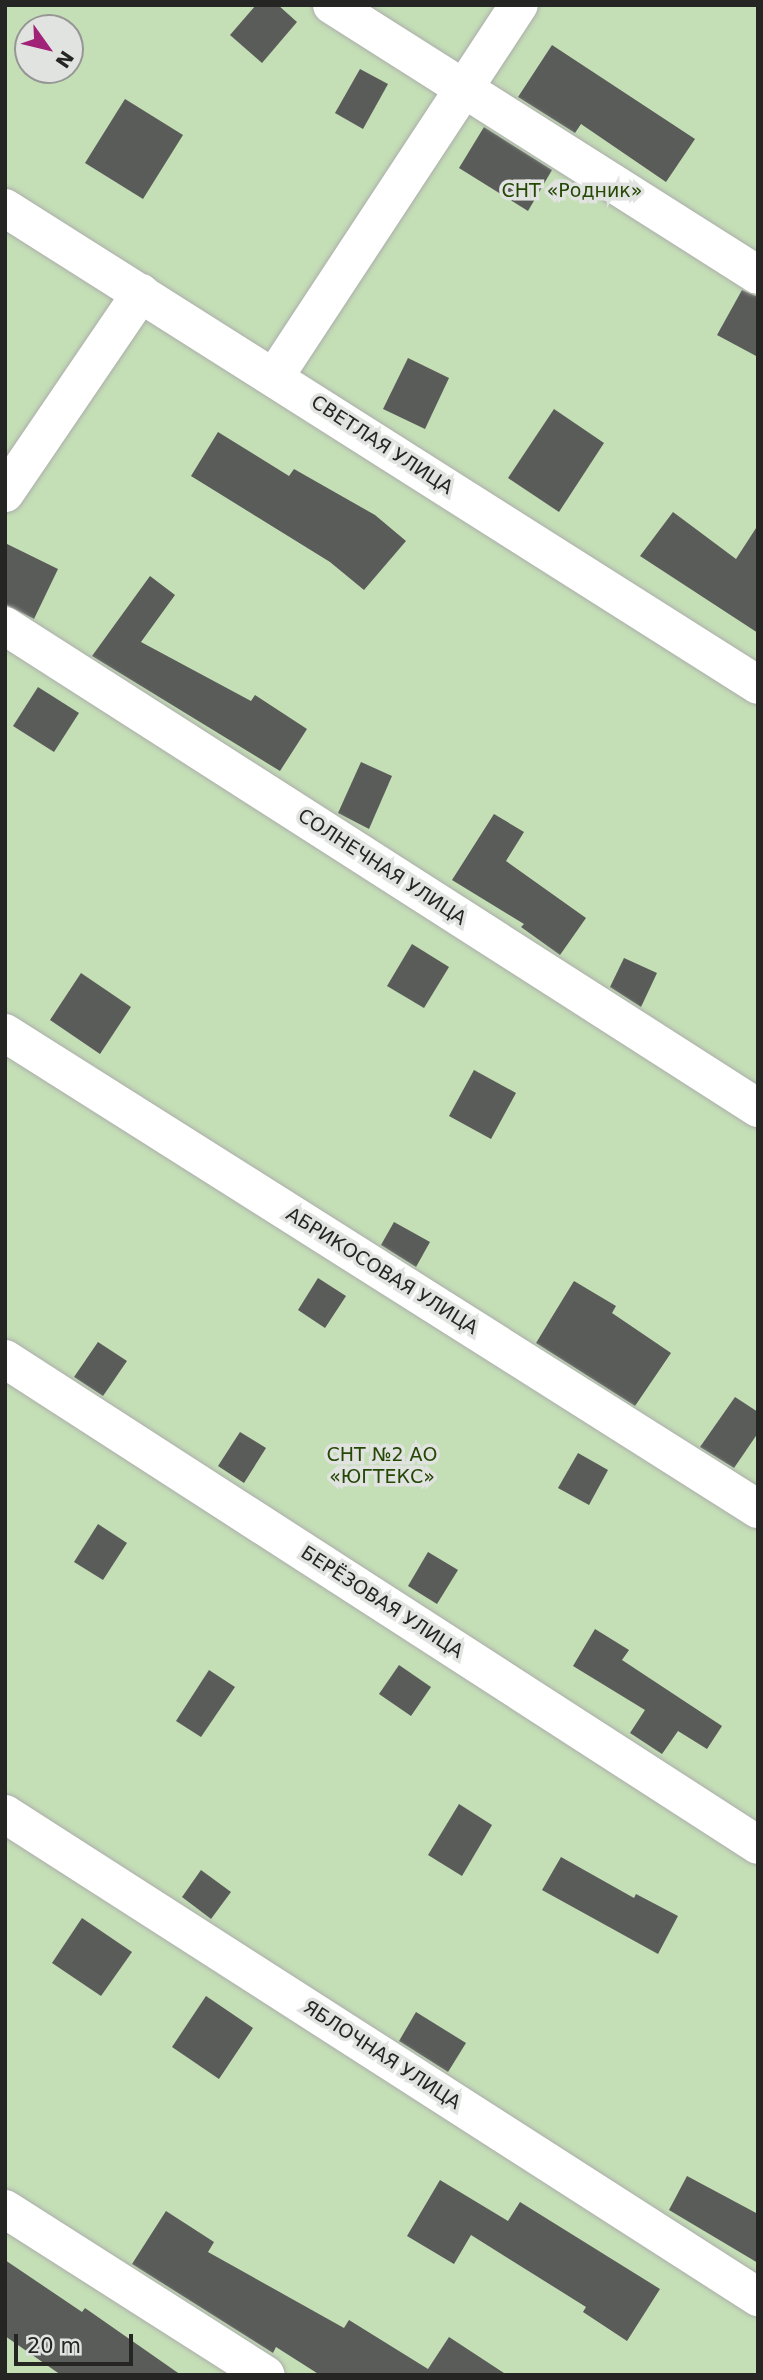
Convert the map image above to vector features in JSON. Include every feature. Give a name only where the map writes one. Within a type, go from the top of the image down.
[{"type":"street","points":[[332,5],[758,275]]},
{"type":"street","points":[[275,376],[519,5]]},
{"type":"street","name":"СВЕТЛАЯ УЛИЦА","points":[[5,208],[275,376],[758,685]]},
{"type":"street","points":[[5,493],[141,293]]},
{"type":"street","name":"СОЛНЕЧНАЯ УЛИЦА","points":[[5,626],[758,1108]]},
{"type":"street","name":"АБРИКОСОВАЯ УЛИЦА","points":[[5,1033],[758,1509]]},
{"type":"street","name":"БЕРЁЗОВАЯ УЛИЦА","points":[[5,1359],[758,1845]]},
{"type":"street","name":"ЯБЛОЧНАЯ УЛИЦА","points":[[5,1814],[758,2297]]},
{"type":"street","points":[[5,2209],[266,2375]]},
{"type":"green space","name":"СНТ №2 АО «ЮГТЕКС»","points":[[5,5],[758,5],[758,2375],[5,2375]]},
{"type":"building","points":[[256,5],[278,5],[297,22],[262,63],[230,35]]},
{"type":"building","points":[[552,45],[695,139],[666,182],[581,124],[575,133],[518,97]]},
{"type":"building","points":[[360,69],[388,84],[363,129],[335,113]]},
{"type":"building","points":[[125,99],[183,135],[143,199],[85,163]]},
{"type":"building","points":[[484,127],[552,170],[528,211],[459,168]]},
{"type":"building","points":[[742,290],[758,297],[758,357],[717,335]]},
{"type":"building","points":[[408,358],[449,378],[425,429],[383,409]]},
{"type":"building","points":[[554,409],[604,443],[559,512],[508,478]]},
{"type":"building","points":[[218,432],[289,476],[294,469],[375,515],[406,541],[364,590],[330,562],[191,476]]},
{"type":"building","points":[[673,512],[736,559],[758,525],[758,633],[640,556]]},
{"type":"building","points":[[5,543],[58,569],[34,619],[5,604]]},
{"type":"building","points":[[150,576],[175,595],[141,642],[251,701],[255,695],[307,729],[280,771],[92,656]]},
{"type":"building","points":[[38,687],[79,713],[54,752],[13,726]]},
{"type":"building","points":[[361,762],[392,776],[369,829],[338,813]]},
{"type":"building","points":[[494,814],[524,832],[506,861],[586,918],[560,955],[521,927],[524,924],[452,880]]},
{"type":"building","points":[[412,944],[449,967],[424,1008],[387,986]]},
{"type":"building","points":[[624,958],[657,973],[641,1007],[610,987]]},
{"type":"building","points":[[81,973],[131,1007],[100,1054],[50,1020]]},
{"type":"building","points":[[474,1070],[516,1093],[491,1139],[449,1116]]},
{"type":"building","points":[[394,1222],[430,1242],[416,1267],[381,1245]]},
{"type":"building","points":[[318,1278],[346,1296],[325,1328],[298,1310]]},
{"type":"building","points":[[574,1281],[616,1306],[612,1313],[671,1353],[635,1406],[536,1343]]},
{"type":"building","points":[[98,1342],[127,1361],[103,1396],[74,1377]]},
{"type":"building","points":[[735,1397],[758,1412],[758,1433],[734,1468],[700,1447]]},
{"type":"building","points":[[240,1432],[266,1448],[244,1483],[218,1466]]},
{"type":"building","points":[[578,1453],[608,1470],[589,1505],[558,1488]]},
{"type":"building","points":[[98,1524],[127,1543],[103,1580],[74,1562]]},
{"type":"building","points":[[428,1552],[458,1570],[437,1604],[408,1586]]},
{"type":"building","points":[[595,1629],[629,1650],[622,1660],[722,1726],[707,1749],[678,1731],[662,1754],[630,1733],[645,1710],[573,1666]]},
{"type":"building","points":[[399,1665],[431,1687],[411,1716],[379,1694]]},
{"type":"building","points":[[209,1670],[235,1687],[201,1737],[176,1721]]},
{"type":"building","points":[[459,1804],[492,1825],[462,1876],[428,1855]]},
{"type":"building","points":[[561,1857],[634,1898],[636,1894],[678,1916],[658,1954],[542,1890]]},
{"type":"building","points":[[201,1870],[231,1892],[211,1919],[182,1897]]},
{"type":"building","points":[[82,1918],[132,1952],[101,1996],[52,1963]]},
{"type":"building","points":[[206,1996],[253,2028],[219,2079],[172,2047]]},
{"type":"building","points":[[416,2012],[466,2043],[448,2072],[399,2041]]},
{"type":"building","points":[[687,2176],[758,2214],[758,2263],[669,2210]]},
{"type":"building","points":[[440,2180],[508,2221],[520,2202],[660,2289],[627,2341],[583,2312],[586,2307],[471,2235],[454,2264],[407,2236]]},
{"type":"building","points":[[166,2211],[214,2242],[208,2252],[344,2328],[349,2320],[428,2369],[449,2337],[507,2375],[320,2375],[276,2347],[273,2353],[132,2264]]},
{"type":"building","points":[[5,2260],[82,2312],[85,2308],[181,2375],[61,2375],[5,2336]]},
{"type":"park label","name":"СНТ «Родник»","points":[[572,191]]}]
